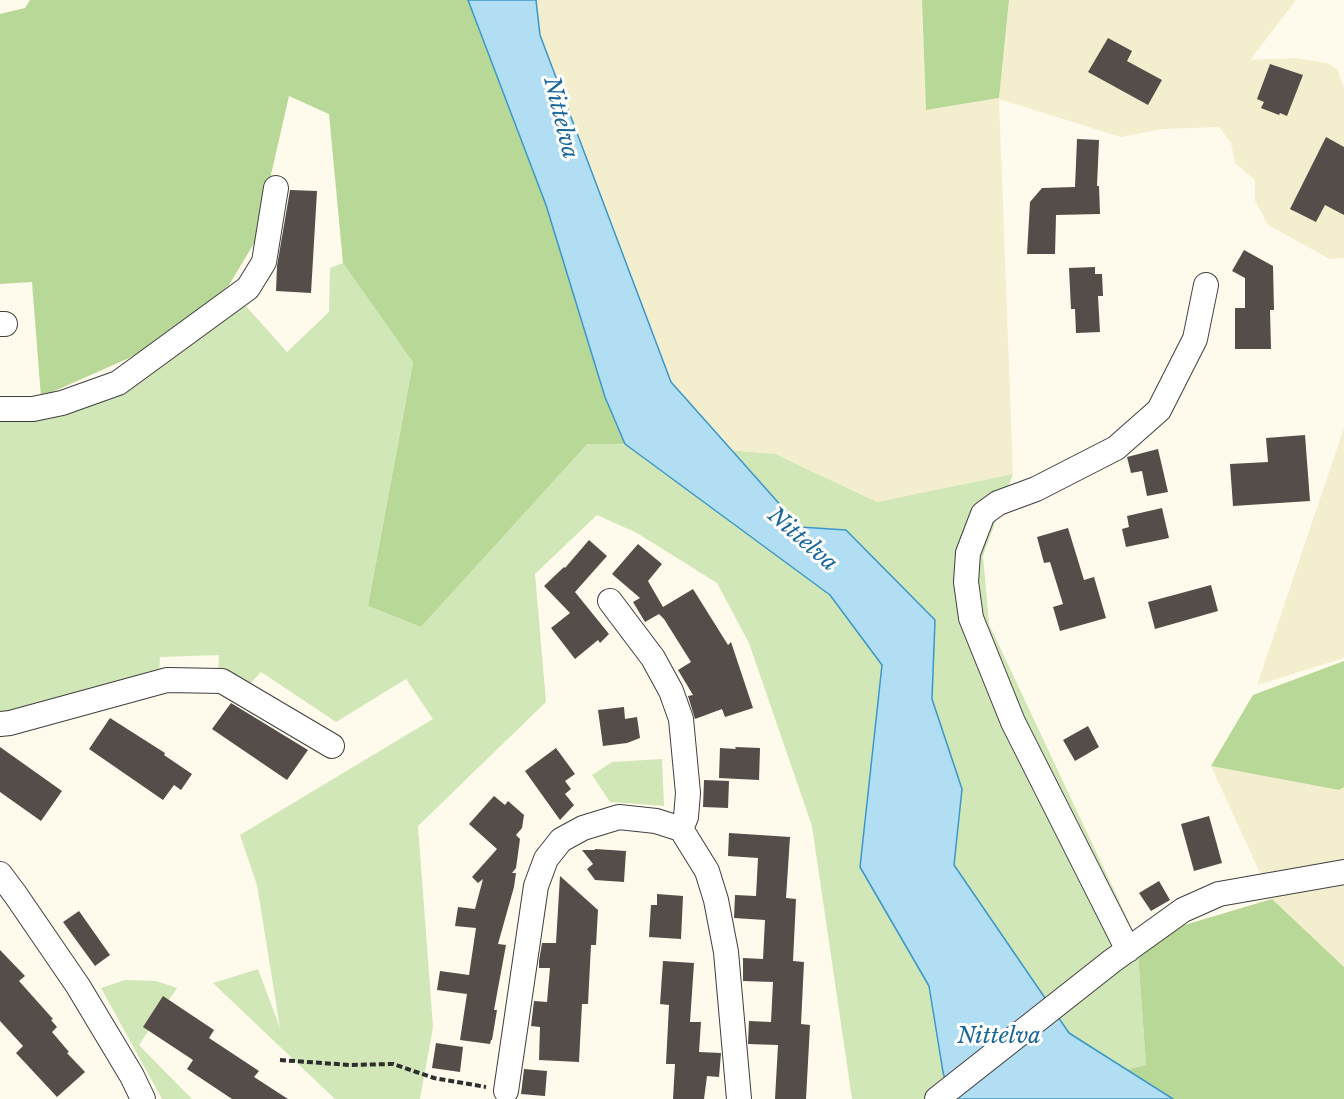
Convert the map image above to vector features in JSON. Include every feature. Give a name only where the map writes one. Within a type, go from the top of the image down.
[{"type":"street","points":[[0,409],[33,409],[62,403],[118,383],[248,288],[264,262],[276,188]]},
{"type":"street","points":[[1120,955],[1013,722],[970,618],[966,582],[968,553],[983,514],[990,508],[1036,489],[1116,448],[1159,410],[1195,339],[1206,285]]},
{"type":"street","points":[[610,601],[653,658],[671,692],[681,719],[688,793],[686,817],[681,829]]},
{"type":"street","points":[[0,724],[167,680],[222,681],[332,746]]},
{"type":"street","points":[[507,1091],[536,886],[546,859],[561,840],[583,828],[619,818],[656,821],[681,829],[707,871],[716,900],[726,952],[739,1099]]},
{"type":"street","points":[[938,1099],[1120,955],[1183,910],[1219,894],[1344,872]]},
{"type":"street","points":[[0,874],[78,986],[132,1076],[143,1099]]},
{"type":"path","points":[[280,1060],[350,1065],[393,1064],[434,1078],[507,1091]]},
{"type":"shaded area","points":[[530,0],[922,0],[926,110],[999,98],[1009,0],[1296,0],[1250,60],[1295,58],[1327,63],[1337,69],[1344,88],[1344,258],[1330,259],[1268,225],[1255,201],[1255,180],[1235,163],[1231,143],[1219,127],[1163,129],[1121,137],[999,99],[1013,474],[877,502],[775,454],[695,447],[618,348]]},
{"type":"shaded area","points":[[1344,428],[1344,658],[1257,685]]},
{"type":"shaded area","points":[[1211,766],[1339,790],[1344,787],[1344,967],[1272,899]]},
{"type":"green space","points":[[30,0],[468,0],[546,205],[605,397],[625,444],[587,444],[421,627],[368,606],[413,362],[343,263],[329,114],[289,96],[256,240],[229,285],[176,331],[129,358],[41,397],[32,282],[0,284],[0,14],[25,8]]},
{"type":"green space","points":[[922,0],[1009,0],[999,98],[926,110]]},
{"type":"green space","points":[[343,263],[413,361],[368,606],[421,627],[587,443],[695,447],[775,454],[877,502],[1013,474],[983,556],[989,624],[1137,939],[1146,1065],[1020,1094],[1022,1099],[852,1099],[812,826],[749,643],[717,583],[637,533],[597,515],[535,574],[546,702],[418,826],[433,1027],[420,1099],[335,1099],[213,983],[258,969],[280,1028],[257,885],[240,835],[433,719],[406,679],[336,722],[261,672],[248,686],[218,674],[219,655],[160,657],[159,677],[0,716],[0,418],[123,389],[245,305],[287,352],[329,312],[330,268]]},
{"type":"green space","points":[[1344,661],[1344,787],[1339,790],[1211,766],[1253,695]]},
{"type":"green space","points":[[662,759],[664,806],[610,802],[592,775],[612,762]]},
{"type":"green space","points":[[1272,899],[1344,967],[1344,1099],[1022,1099],[1019,1094],[1146,1065],[1137,939]]},
{"type":"green space","points":[[125,980],[156,981],[177,988],[139,1045],[192,1099],[162,1099],[101,988]]},
{"type":"water","name":"Nittelva","points":[[468,0],[536,0],[540,35],[671,382],[800,527],[846,530],[935,620],[932,699],[962,789],[954,865],[1069,1033],[1173,1099],[950,1099],[943,1072],[929,986],[860,867],[882,665],[830,595],[625,444],[605,397],[546,205]]},
{"type":"building","points":[[1108,38],[1132,51],[1127,61],[1162,80],[1148,105],[1088,72]]},
{"type":"building","points":[[1270,64],[1303,75],[1287,116],[1261,108],[1264,102],[1257,99]]},
{"type":"building","points":[[1326,137],[1344,147],[1344,215],[1325,205],[1316,222],[1290,209]]},
{"type":"building","points":[[1077,139],[1099,140],[1097,186],[1099,186],[1100,214],[1056,215],[1055,254],[1027,254],[1030,202],[1042,188],[1075,187]]},
{"type":"building","points":[[290,190],[317,191],[311,293],[276,291],[277,266]]},
{"type":"building","points":[[1244,250],[1273,266],[1274,310],[1270,310],[1271,349],[1235,349],[1235,308],[1245,308],[1245,278],[1232,271]]},
{"type":"building","points":[[1095,267],[1095,274],[1102,274],[1103,296],[1098,296],[1100,332],[1076,333],[1075,309],[1071,309],[1069,268]]},
{"type":"building","points":[[1305,435],[1310,501],[1233,506],[1230,464],[1268,462],[1266,438]]},
{"type":"building","points":[[1158,449],[1168,492],[1147,496],[1142,471],[1131,473],[1127,457]]},
{"type":"building","points":[[1162,508],[1169,538],[1126,547],[1122,529],[1129,527],[1127,516]]},
{"type":"building","points":[[1068,528],[1084,580],[1094,577],[1106,618],[1060,631],[1053,607],[1063,604],[1050,562],[1044,563],[1037,537]]},
{"type":"building","points":[[589,540],[607,556],[575,592],[609,634],[600,643],[598,640],[575,659],[551,628],[570,613],[544,586],[565,568]]},
{"type":"building","points":[[638,544],[662,564],[648,581],[663,607],[693,589],[728,645],[731,642],[753,708],[725,717],[722,709],[695,719],[688,696],[693,695],[678,670],[691,662],[664,619],[659,614],[645,622],[633,602],[640,598],[612,574]]},
{"type":"building","points":[[1211,585],[1218,611],[1155,629],[1148,602]]},
{"type":"building","points":[[231,703],[308,750],[287,780],[212,729]]},
{"type":"building","points":[[624,707],[625,719],[637,717],[640,738],[627,743],[603,746],[598,710]]},
{"type":"building","points":[[110,718],[165,753],[164,755],[192,774],[181,790],[174,785],[163,800],[89,749]]},
{"type":"building","points":[[1088,726],[1099,747],[1075,761],[1063,740]]},
{"type":"building","points":[[0,747],[62,791],[41,821],[0,792]]},
{"type":"building","points":[[735,747],[760,748],[759,780],[719,778],[720,748],[736,749]]},
{"type":"building","points":[[556,748],[575,774],[565,781],[571,789],[565,794],[574,805],[560,820],[525,771]]},
{"type":"building","points":[[704,780],[729,781],[728,808],[703,807]]},
{"type":"building","points":[[494,796],[505,805],[508,801],[524,815],[522,828],[516,835],[520,839],[516,868],[512,873],[516,873],[514,887],[498,944],[506,945],[490,1044],[460,1040],[467,994],[437,990],[440,971],[469,975],[476,928],[455,926],[458,907],[475,909],[483,879],[478,883],[472,877],[497,849],[469,824]]},
{"type":"building","points":[[1209,816],[1222,863],[1194,871],[1181,824]]},
{"type":"building","points":[[729,833],[790,837],[786,898],[796,899],[793,961],[804,962],[801,1024],[810,1025],[806,1099],[775,1099],[778,1045],[748,1044],[749,1021],[771,1022],[773,982],[743,981],[743,958],[763,959],[765,920],[734,918],[735,895],[756,896],[758,858],[728,856]]},
{"type":"building","points":[[582,850],[626,851],[624,882],[595,880],[587,869],[593,864]]},
{"type":"building","points":[[560,876],[598,910],[596,945],[591,945],[588,1004],[582,1004],[579,1062],[539,1060],[540,1027],[531,1026],[534,1001],[547,1002],[550,968],[539,968],[539,961],[542,943],[556,943]]},
{"type":"building","points":[[1159,881],[1170,900],[1151,911],[1139,893]]},
{"type":"building","points":[[657,894],[683,896],[681,939],[649,937],[651,905],[657,905]]},
{"type":"building","points":[[79,911],[110,955],[95,966],[63,922]]},
{"type":"building","points":[[0,950],[25,976],[19,981],[53,1019],[51,1020],[57,1027],[52,1032],[85,1072],[57,1097],[16,1053],[23,1046],[0,1021]]},
{"type":"building","points":[[663,961],[694,963],[690,1022],[701,1022],[699,1052],[721,1053],[719,1077],[707,1076],[704,1099],[673,1099],[675,1064],[666,1064],[669,1005],[660,1004]]},
{"type":"building","points":[[163,996],[214,1030],[209,1038],[259,1071],[254,1077],[288,1099],[232,1099],[187,1069],[193,1060],[143,1027]]},
{"type":"building","points":[[436,1043],[463,1047],[460,1072],[432,1068]]},
{"type":"building","points":[[524,1069],[547,1071],[545,1096],[521,1094]]}]
